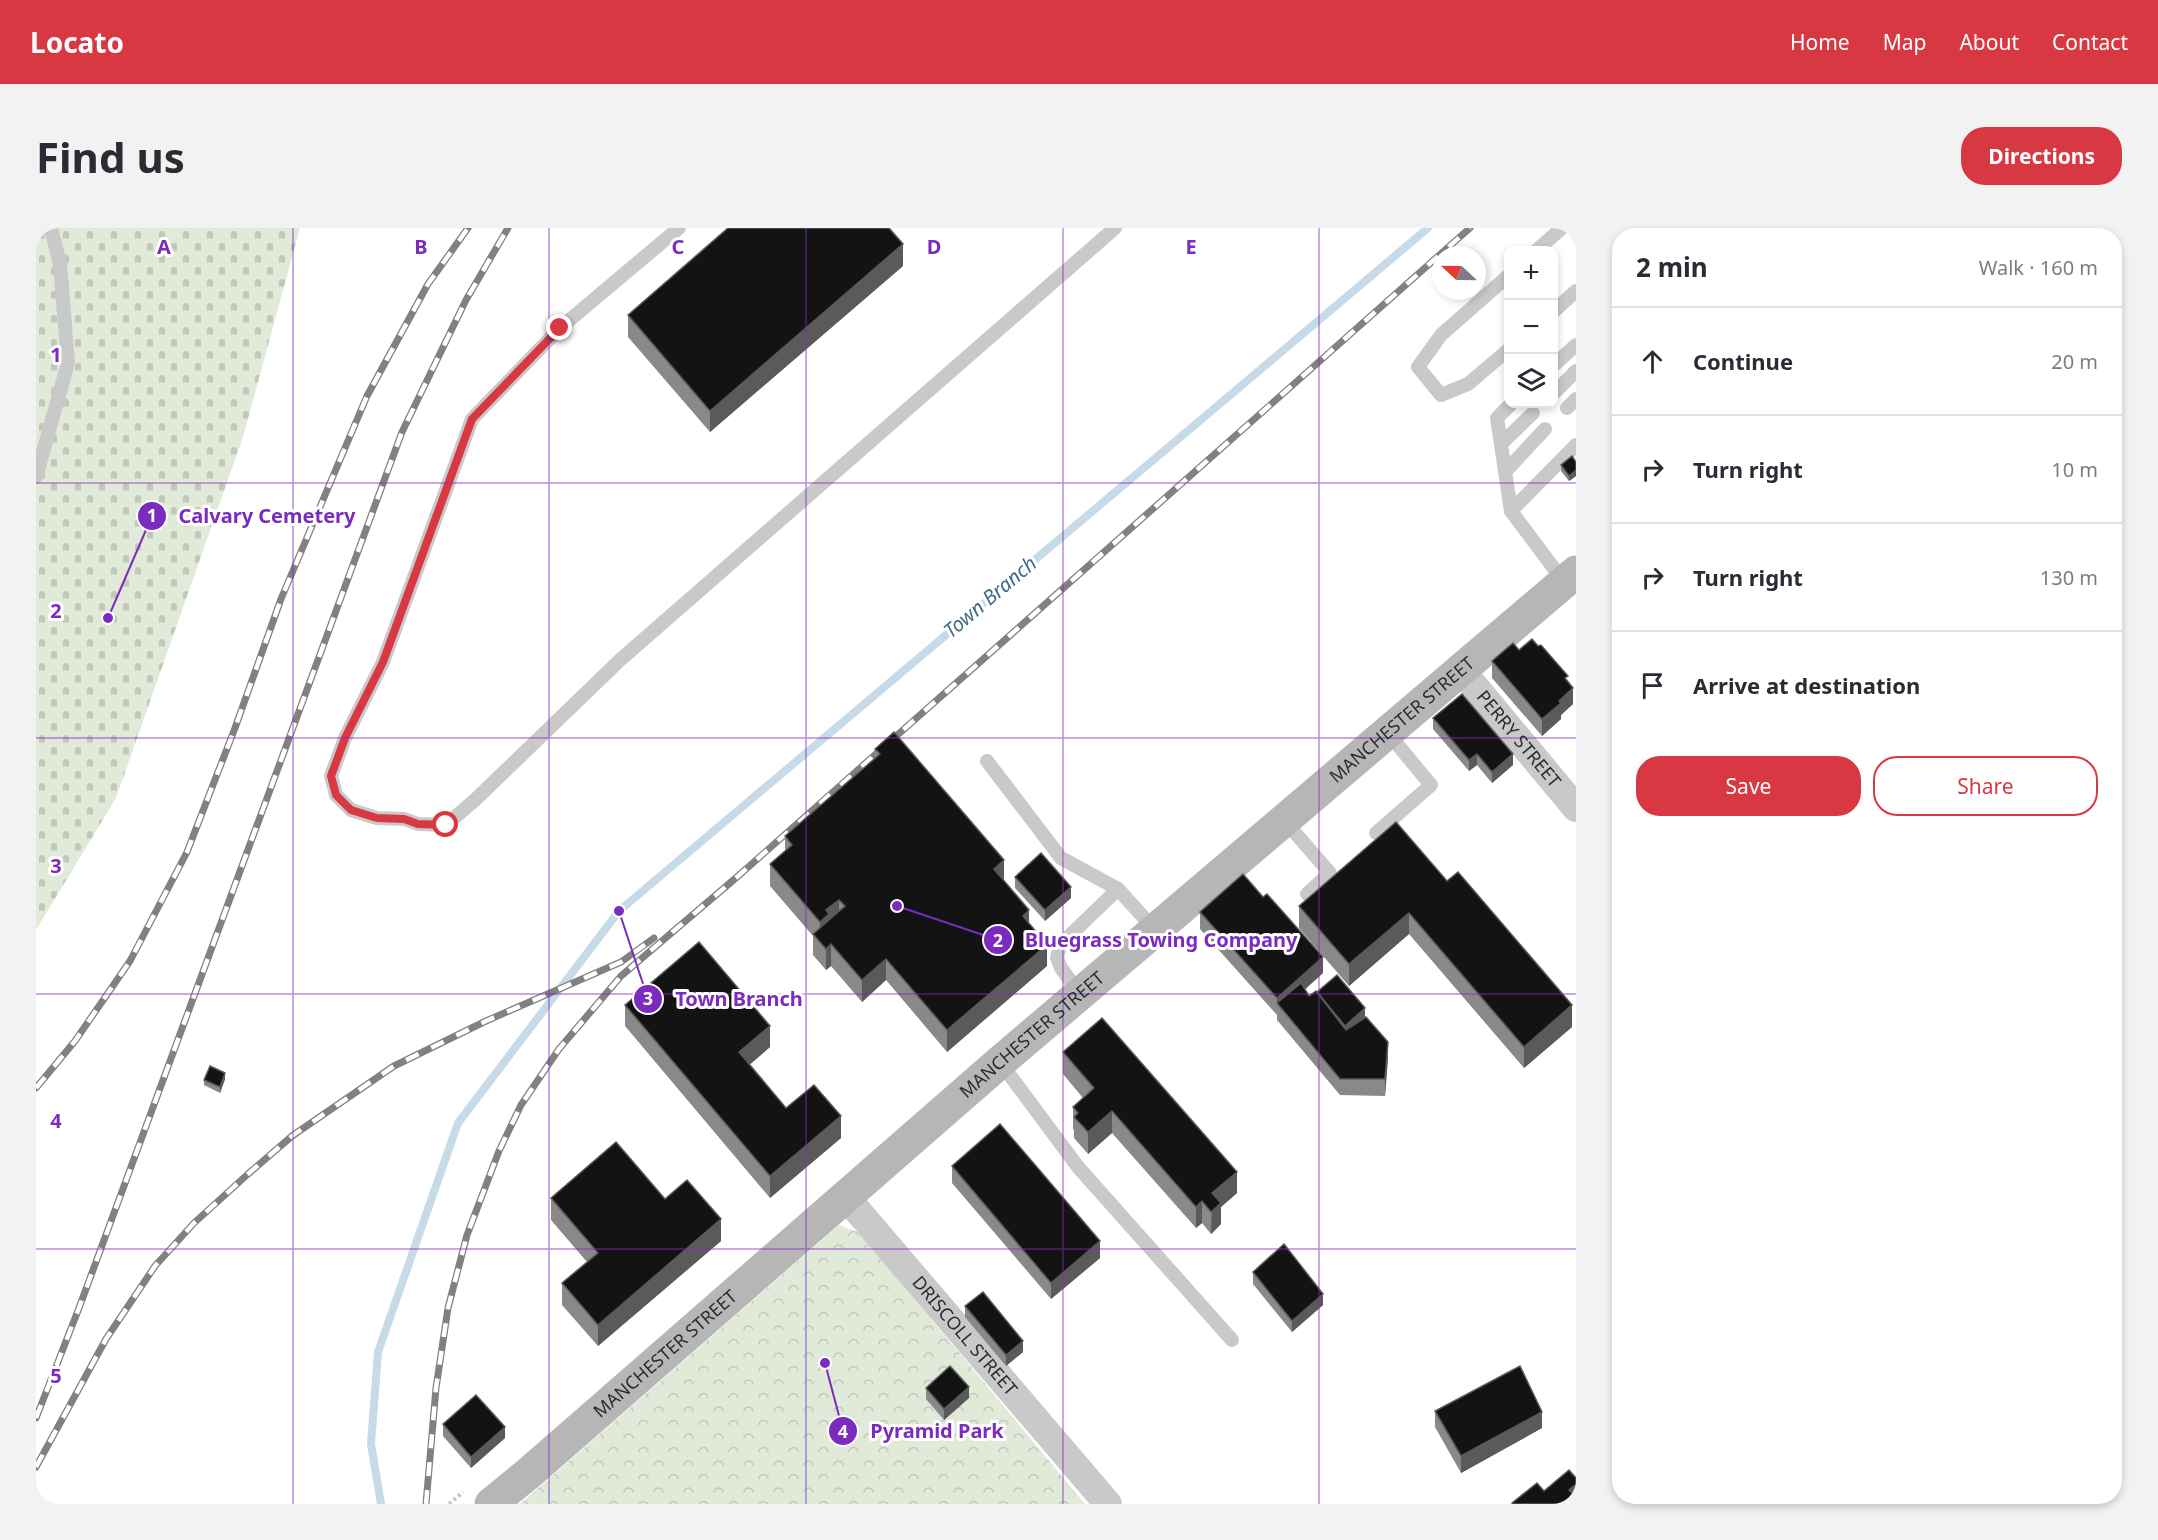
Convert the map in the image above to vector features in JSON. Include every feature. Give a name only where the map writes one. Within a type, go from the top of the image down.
[{"type":"main road","name":"MANCHESTER STREET","points":[[491,1504],[1000,1062],[1570,577]]},
{"type":"street","name":"PERRY STREET","points":[[1461,670],[1576,808]]},
{"type":"street","name":"DRISCOLL STREET","points":[[845,1196],[1108,1504]]},
{"type":"lane","points":[[36,477],[68,363],[60,264],[51,228]]},
{"type":"lane","points":[[679,228],[560,328],[472,419],[383,662],[345,738],[331,776],[336,795],[351,810],[377,818],[404,819],[418,824],[446,825],[620,660],[1115,228]]},
{"type":"lane","points":[[1542,246],[1562,228]]},
{"type":"lane","points":[[1504,280],[1441,335],[1418,367],[1441,395],[1468,384],[1504,354]]},
{"type":"lane","points":[[1558,307],[1576,291]]},
{"type":"lane","points":[[1558,361],[1576,345]]},
{"type":"lane","points":[[1558,389],[1576,371]]},
{"type":"lane","points":[[1507,408],[1497,418],[1511,510],[1570,577]]},
{"type":"lane","points":[[1500,444],[1533,412]]},
{"type":"lane","points":[[1505,472],[1545,429]]},
{"type":"lane","points":[[1511,510],[1576,445]]},
{"type":"lane","points":[[1376,833],[1431,785],[1387,732]]},
{"type":"lane","points":[[987,761],[1061,858],[1118,889],[1155,930]]},
{"type":"lane","points":[[1284,820],[1330,873],[1307,894]]},
{"type":"lane","points":[[1080,994],[1061,968],[1057,958],[1060,945],[1118,889]]},
{"type":"lane","points":[[1000,1062],[1078,1167],[1232,1340]]},
{"type":"green space","points":[[36,228],[300,228],[243,437],[116,798],[36,930]]},
{"type":"green space","points":[[839,1225],[857,1232],[864,1238],[1085,1504],[520,1504]]},
{"type":"building","points":[[728,228],[889,228],[903,244],[710,411],[628,315]]},
{"type":"building","points":[[1572,456],[1576,462],[1576,470],[1569,476],[1561,465]]},
{"type":"building","points":[[1532,639],[1538,646],[1541,645],[1568,676],[1565,678],[1573,688],[1559,701],[1561,703],[1542,719],[1492,661],[1513,643],[1519,650]]},
{"type":"building","points":[[1462,694],[1513,754],[1492,772],[1477,754],[1469,760],[1433,718]]},
{"type":"building","points":[[894,732],[1004,860],[994,869],[1029,910],[1023,916],[1047,945],[947,1030],[886,959],[862,980],[831,944],[826,949],[813,934],[845,906],[839,900],[826,910],[829,914],[820,922],[770,864],[792,845],[785,836],[880,754],[875,749]]},
{"type":"building","points":[[1396,822],[1447,881],[1458,872],[1572,1005],[1524,1047],[1409,913],[1349,964],[1299,906]]},
{"type":"building","points":[[1041,853],[1071,887],[1045,910],[1015,877]]},
{"type":"building","points":[[1243,874],[1263,897],[1267,894],[1323,957],[1277,998],[1200,912]]},
{"type":"building","points":[[699,942],[770,1026],[739,1052],[786,1108],[814,1085],[841,1116],[770,1176],[625,1005]]},
{"type":"building","points":[[1337,975],[1365,1008],[1345,1026],[1317,992]]},
{"type":"building","points":[[1301,983],[1309,996],[1316,991],[1346,1030],[1366,1017],[1388,1042],[1385,1079],[1340,1079],[1277,1003]]},
{"type":"building","points":[[1102,1018],[1237,1172],[1212,1193],[1221,1203],[1211,1212],[1202,1201],[1196,1207],[1112,1111],[1088,1132],[1074,1117],[1078,1113],[1073,1107],[1094,1088],[1063,1052]]},
{"type":"building","points":[[210,1066],[225,1073],[220,1087],[204,1080]]},
{"type":"building","points":[[1000,1124],[1100,1241],[1051,1283],[952,1166]]},
{"type":"building","points":[[616,1142],[665,1199],[687,1180],[721,1219],[598,1325],[562,1283],[598,1253],[551,1198]]},
{"type":"building","points":[[1284,1244],[1323,1294],[1292,1321],[1253,1272]]},
{"type":"building","points":[[983,1292],[1023,1341],[1006,1355],[965,1306]]},
{"type":"building","points":[[950,1366],[969,1387],[944,1409],[926,1388]]},
{"type":"building","points":[[1520,1366],[1542,1412],[1461,1456],[1435,1411]]},
{"type":"building","points":[[476,1395],[505,1427],[471,1457],[443,1424]]},
{"type":"building","points":[[1569,1470],[1576,1478],[1576,1484],[1569,1490],[1574,1495],[1563,1504],[1512,1503],[1537,1483],[1544,1491]]},
{"type":"waterway","name":"Town Branch","points":[[381,1504],[371,1444],[378,1352],[458,1123],[619,911],[1428,228]]},
{"type":"railway","points":[[36,1088],[75,1041],[130,961],[187,852],[235,728],[281,599],[367,396],[428,284],[468,228]]},
{"type":"railway","points":[[36,1418],[79,1308],[402,432],[466,300],[508,228]]},
{"type":"railway","points":[[426,1504],[436,1388],[448,1308],[467,1235],[499,1151],[521,1105],[559,1049],[621,976],[737,877],[1470,228]]},
{"type":"railway","points":[[36,1467],[106,1339],[155,1266],[194,1223],[292,1136],[394,1066],[486,1021],[621,962],[654,938]]},
{"type":"place","name":"Calvary Cemetery","points":[[108,618]]},
{"type":"place","name":"Bluegrass Towing Company","points":[[897,906]]},
{"type":"place","name":"Town Branch","points":[[619,911]]},
{"type":"place","name":"Pyramid Park","points":[[825,1363]]},
{"type":"route","points":[[446,825],[418,824],[404,819],[377,818],[351,810],[336,795],[331,776],[345,738],[383,662],[472,419],[560,328]]}]
